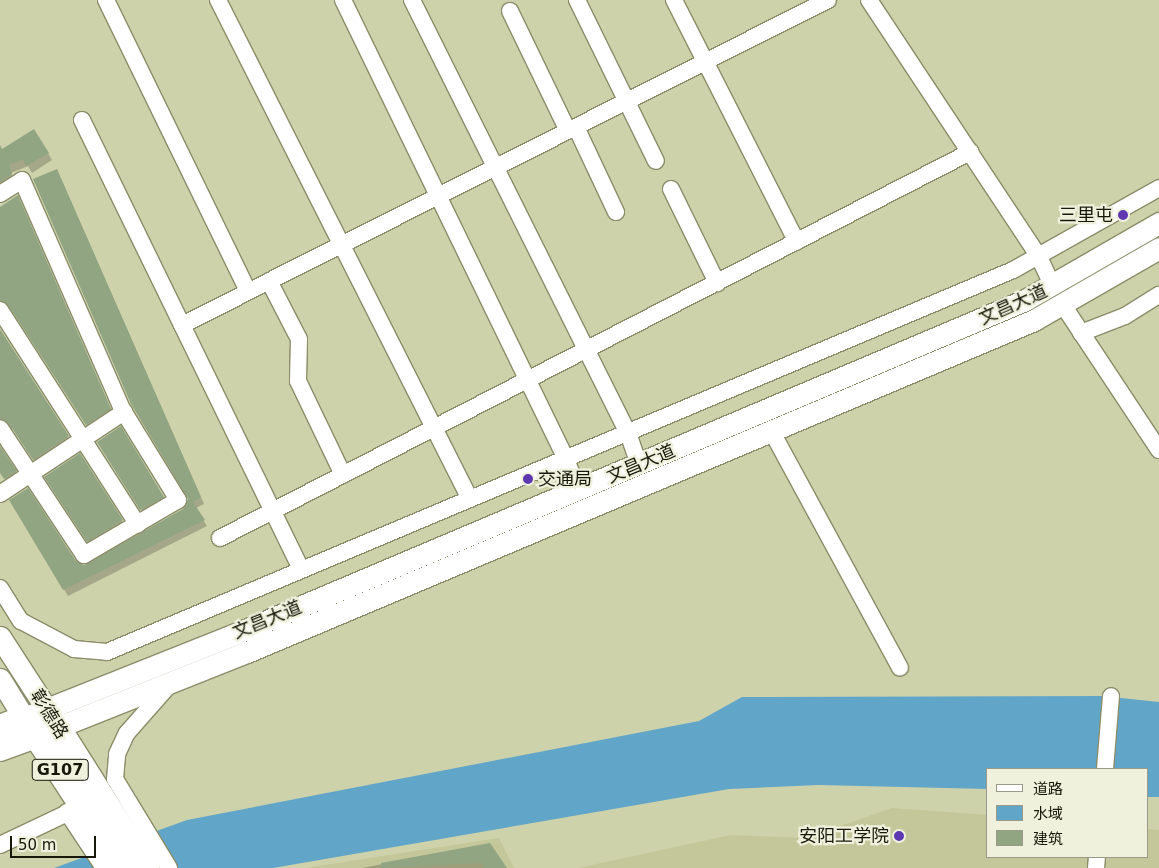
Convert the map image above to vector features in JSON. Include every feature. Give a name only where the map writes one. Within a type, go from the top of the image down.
[{"type":"highway","name":"文昌大道","points":[[0,727],[41,722]]},
{"type":"highway","name":"文昌大道","points":[[0,750],[41,722]]},
{"type":"highway","name":"彰德路","points":[[41,722],[122,868]]},
{"type":"highway","name":"彰德路","points":[[94,815],[147,868]]},
{"type":"main road","name":"文昌大道","points":[[41,722],[1053,287],[1159,222]]},
{"type":"main road","name":"文昌大道","points":[[41,722],[173,681],[772,432],[1063,306],[1159,248]]},
{"type":"main road","name":"彰德路","points":[[0,637],[41,722]]},
{"type":"main road","name":"彰德路","points":[[0,679],[41,722]]},
{"type":"street","points":[[106,0],[248,291]]},
{"type":"street","points":[[218,0],[470,499]]},
{"type":"street","points":[[343,0],[566,458],[578,491]]},
{"type":"street","points":[[412,0],[628,433],[639,465]]},
{"type":"street","points":[[577,0],[656,161]]},
{"type":"street","points":[[674,0],[797,242]]},
{"type":"street","points":[[182,325],[828,0]]},
{"type":"street","points":[[869,0],[1039,257],[1053,287]]},
{"type":"street","points":[[510,11],[616,212]]},
{"type":"street","points":[[82,120],[301,570]]},
{"type":"street","points":[[220,538],[970,152]]},
{"type":"street","points":[[0,194],[22,180],[124,412],[178,500],[84,555],[0,428]]},
{"type":"street","points":[[0,588],[21,621],[74,649],[106,652],[628,433],[1039,257],[1159,188]]},
{"type":"street","points":[[671,189],[718,283]]},
{"type":"street","points":[[269,281],[299,339],[298,381],[343,475]]},
{"type":"street","points":[[1081,333],[1125,316],[1159,295]]},
{"type":"street","points":[[1063,306],[1159,450]]},
{"type":"street","points":[[0,310],[138,525]]},
{"type":"street","points":[[0,494],[124,412]]},
{"type":"street","points":[[772,432],[900,668]]},
{"type":"street","points":[[104,868],[94,815],[114,779],[117,754],[140,716],[173,681]]},
{"type":"street","points":[[1105,768],[1111,699]]},
{"type":"street","points":[[0,845],[94,815]]},
{"type":"street","points":[[94,815],[169,868]]},
{"type":"shaded area","name":"安阳工学院","points":[[892,808],[986,815],[986,858],[1149,858],[1149,829],[1159,830],[1159,868],[578,868],[731,835],[806,838]]},
{"type":"shaded area","points":[[499,838],[514,868],[305,868]]},
{"type":"water","points":[[1102,696],[1159,702],[1159,797],[1149,797],[1149,768],[986,768],[986,789],[818,785],[729,789],[273,868],[54,868],[187,820],[699,721],[742,697]]},
{"type":"building","points":[[34,129],[49,153],[26,166],[23,159],[9,165],[12,174],[0,182],[0,145],[2,149]]},
{"type":"building","points":[[57,169],[201,497],[193,502],[205,520],[63,590],[9,500],[28,488],[76,561],[84,565],[183,509],[188,499],[131,404],[33,179]]},
{"type":"building","points":[[18,195],[111,409],[86,425],[8,305],[0,300],[0,207]]},
{"type":"building","points":[[0,329],[69,436],[33,460],[8,422],[0,418]]},
{"type":"building","points":[[121,426],[164,497],[140,510],[97,442]]},
{"type":"building","points":[[0,446],[17,471],[4,479],[0,473]]},
{"type":"building","points":[[80,453],[123,520],[87,542],[44,477]]},
{"type":"building","points":[[490,843],[507,868],[484,868],[482,863],[381,868],[381,863]]},
{"type":"place","name":"三里屯","points":[[1123,215]]},
{"type":"place","name":"交通局","points":[[528,479]]},
{"type":"place","name":"安阳工学院","points":[[899,836]]}]
